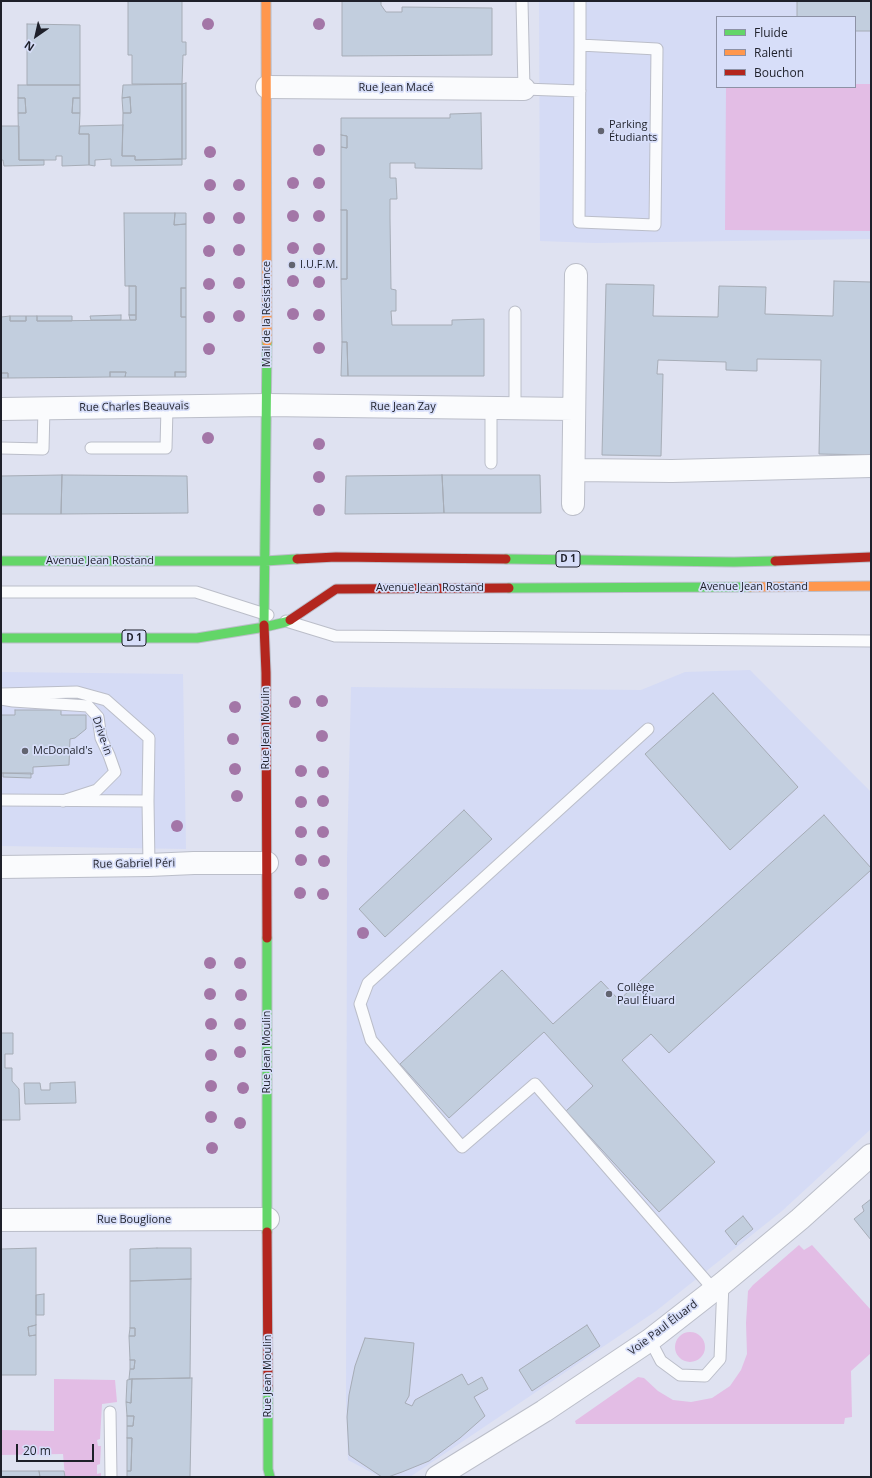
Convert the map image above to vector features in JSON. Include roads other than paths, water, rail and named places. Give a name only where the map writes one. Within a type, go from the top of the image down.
[{"type":"main road","name":"Mail de la Résistance","points":[[265,627],[268,289],[266,1]]},
{"type":"main road","name":"Avenue Jean Rostand","points":[[1,561],[265,561],[336,557],[734,562],[871,557]]},
{"type":"main road","name":"Avenue Jean Rostand","points":[[1,638],[197,638],[265,627],[286,622],[336,589],[871,586]]},
{"type":"main road","name":"Rue Jean Moulin","points":[[265,627],[268,1469],[270,1477]]},
{"type":"street","name":"Rue Jean Macé","points":[[267,87],[524,89]]},
{"type":"street","points":[[573,504],[576,275]]},
{"type":"street","name":"Rue Charles Beauvais","points":[[1,409],[267,405]]},
{"type":"street","name":"Rue Jean Zay","points":[[267,405],[515,408],[540,410],[574,409]]},
{"type":"street","points":[[574,470],[680,471],[871,466]]},
{"type":"street","name":"Rue Gabriel Péri","points":[[1,867],[267,863]]},
{"type":"street","name":"Voie Paul Éluard","points":[[437,1477],[544,1411],[650,1340],[800,1219],[871,1155]]},
{"type":"street","name":"Rue Bouglione","points":[[1,1220],[268,1219]]},
{"type":"lane","points":[[522,1],[524,89],[580,91]]},
{"type":"lane","points":[[580,1],[579,222],[655,225],[657,49],[580,45]]},
{"type":"lane","points":[[515,312],[515,408]]},
{"type":"lane","points":[[91,448],[166,448],[167,407]]},
{"type":"lane","points":[[1,448],[42,449],[44,408]]},
{"type":"lane","points":[[491,408],[491,463]]},
{"type":"lane","points":[[1,592],[196,592],[264,613],[286,622],[335,636],[871,641]]},
{"type":"lane","points":[[1,694],[77,692],[106,700],[149,738],[149,865]]},
{"type":"lane","name":"Drive-in","points":[[1,699],[13,702],[88,706],[98,717],[101,738],[115,772],[97,790],[63,801]]},
{"type":"lane","points":[[648,729],[368,983],[360,1004],[371,1040],[462,1147],[535,1084],[718,1286],[720,1359],[705,1376],[680,1375],[661,1361],[650,1340]]},
{"type":"lane","points":[[1,800],[148,801]]},
{"type":"lane","points":[[110,1412],[111,1477]]},
{"type":"place","name":"Parking Étudiants","points":[[601,131]]},
{"type":"place","name":"I.U.F.M.","points":[[292,265]]},
{"type":"place","name":"McDonald's","points":[[25,751]]},
{"type":"place","name":"Collège Paul Éluard","points":[[609,994]]}]
